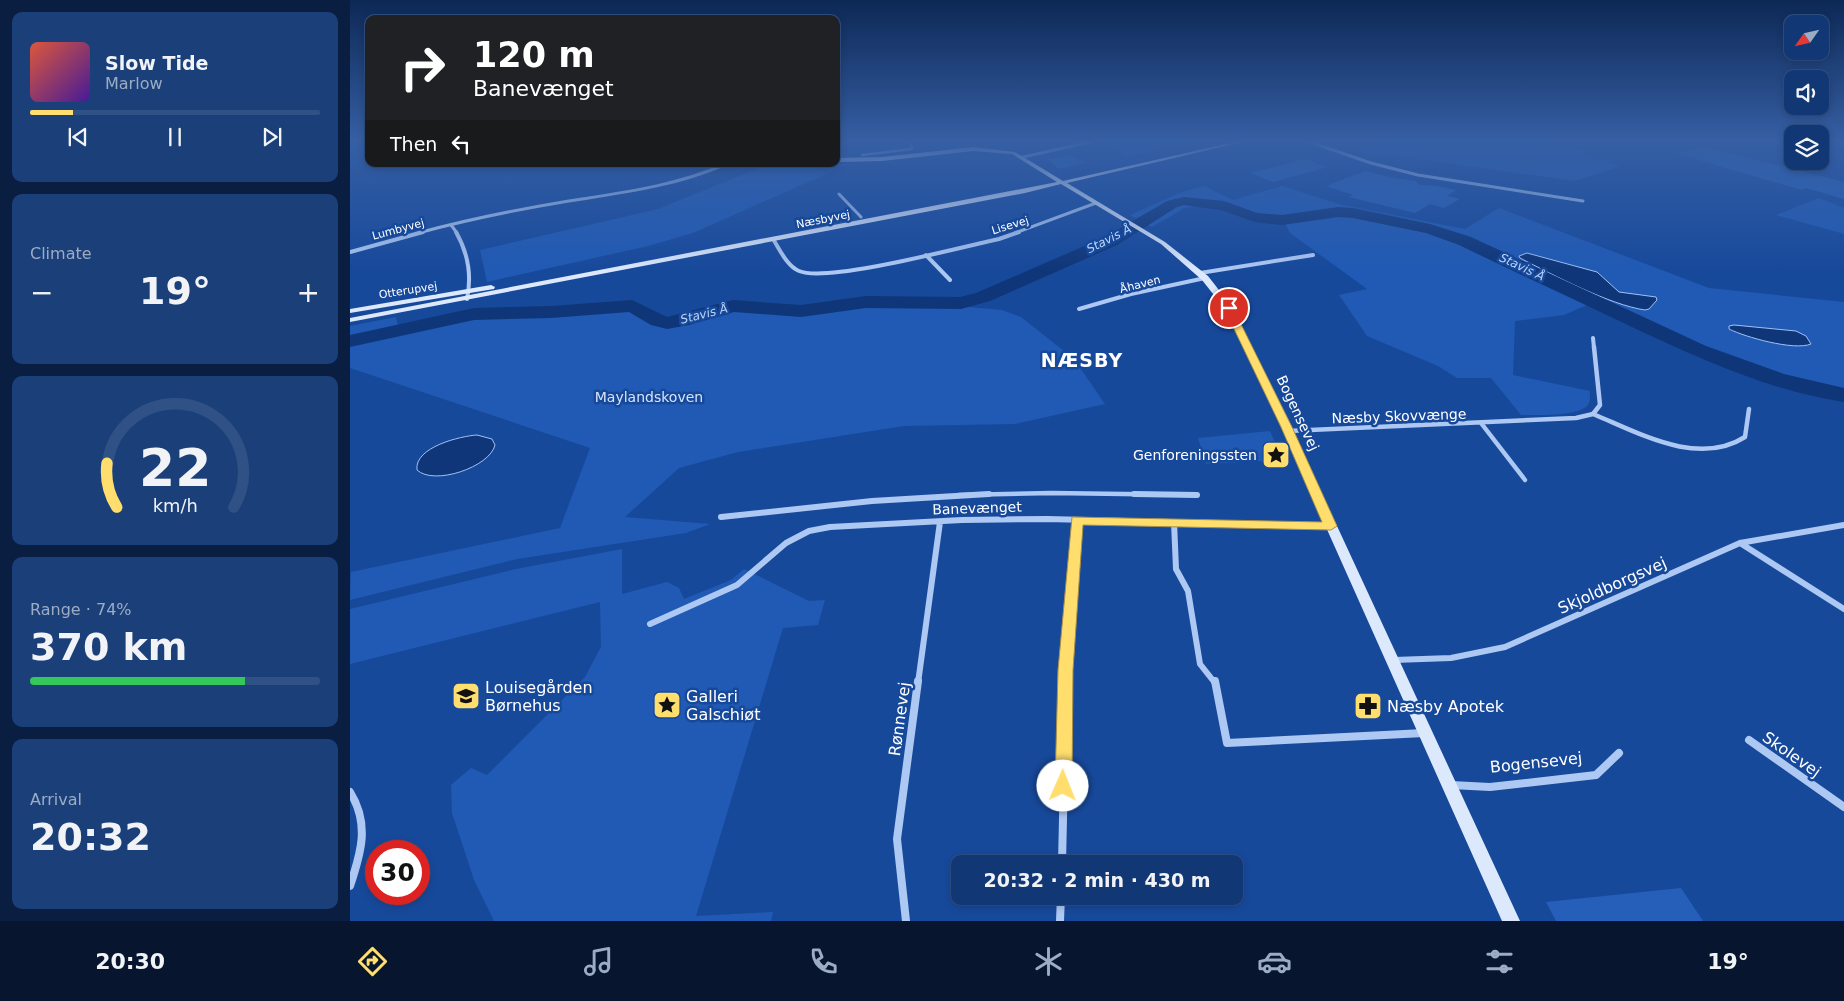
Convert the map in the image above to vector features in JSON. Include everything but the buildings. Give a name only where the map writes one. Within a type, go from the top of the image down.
[{"type":"street","name":"Lumbyvej","points":[[350,252],[451,225],[536,207],[669,185]]},
{"type":"street","name":"Næsbyvej","points":[[468,295],[1020,185]]},
{"type":"street","points":[[998,196],[1042,185]]},
{"type":"street","name":"Næsbyvej","points":[[468,295],[1053,185]]},
{"type":"street","name":"Bogensevej","points":[[1066,185],[1169,247],[1202,275],[1229,308],[1288,431],[1511,921]]},
{"type":"street","points":[[1481,185],[1583,201]]},
{"type":"street","points":[[840,194],[861,217]]},
{"type":"street","name":"Lisevej","points":[[773,239],[791,267],[807,274],[836,274],[999,239],[1096,203]]},
{"type":"street","points":[[451,225],[465,249],[469,268],[468,295]]},
{"type":"street","points":[[926,255],[950,280]]},
{"type":"street","name":"Åhaven","points":[[1079,309],[1202,275],[1313,255]]},
{"type":"street","name":"Otterupvej","points":[[350,311],[468,295]]},
{"type":"street","name":"Otterupvej","points":[[350,320],[468,295]]},
{"type":"street","points":[[1593,338],[1600,405],[1592,414],[1664,442],[1689,448],[1727,449],[1745,437],[1749,409]]},
{"type":"street","name":"Næsby Skovvænge","points":[[1288,431],[1576,418],[1592,414]]},
{"type":"street","name":"Næsby Skovvænge","points":[[1481,423],[1525,480]]},
{"type":"street","name":"Banevænget","points":[[721,517],[963,495],[1047,493],[1197,495]]},
{"type":"street","points":[[1062,855],[1066,670],[1077,520]]},
{"type":"street","name":"Banevænget","points":[[650,624],[737,585],[786,543],[809,531],[830,526],[1077,520],[1331,526]]},
{"type":"street","name":"Rønnevej","points":[[906,921],[897,838],[940,522]]},
{"type":"street","points":[[1174,522],[1176,568],[1188,591],[1200,664],[1215,681],[1227,744],[1424,733]]},
{"type":"street","name":"Skjoldborgsvej","points":[[1391,660],[1451,658],[1505,647],[1740,543],[1844,525]]},
{"type":"street","points":[[1740,543],[1844,609]]},
{"type":"street","name":"Skolevej","points":[[1749,740],[1844,808]]},
{"type":"street","name":"Bogensevej","points":[[1448,784],[1490,787],[1596,775],[1619,753]]},
{"type":"street","points":[[350,792],[360,804],[364,823],[360,855],[350,886]]},
{"type":"street","points":[[1060,921],[1061,905]]},
{"type":"green space","points":[[717,185],[802,185],[693,233],[648,246],[487,282],[480,250],[658,209]]},
{"type":"green space","points":[[1204,186],[1233,200],[1282,186],[1338,204],[1465,229],[1499,208],[1709,288],[1844,302],[1844,390],[1817,389],[1761,370],[1570,289],[1478,243],[1391,218],[1346,209],[1269,218],[1228,204],[1190,199],[1174,201],[1140,221],[1130,215],[1194,188]],"holes":[[[1527,253],[1597,272],[1618,292],[1656,297],[1637,309],[1578,286],[1520,258]]]},
{"type":"green space","points":[[1819,198],[1844,208],[1844,234],[1776,215]]},
{"type":"green space","points":[[1184,204],[1199,205],[1183,209],[1152,227],[1146,224],[1173,206]]},
{"type":"green space","points":[[1338,214],[1371,217],[1403,223],[1435,233],[1498,260],[1587,305],[1564,315],[1515,321],[1513,375],[1590,391],[1589,403],[1585,408],[1569,413],[1521,415],[1491,378],[1457,378],[1438,366],[1367,336],[1339,295],[1367,289],[1290,233],[1284,221]]},
{"type":"green space","name":"Maylandskoven","points":[[896,301],[926,304],[961,303],[968,307],[1002,310],[1021,317],[1074,359],[1105,404],[1015,424],[904,426],[738,452],[679,468],[625,517],[710,524],[686,533],[517,559],[350,600],[351,572],[560,528],[590,448],[350,368],[350,326],[396,317],[399,331],[475,314],[551,312],[632,306],[658,321],[667,323],[682,321],[733,306],[801,311],[846,303]]},
{"type":"green space","points":[[1270,431],[1283,460],[1206,464],[1198,438]]},
{"type":"green space","name":"Galleri Galschiøt","points":[[622,549],[622,594],[667,582],[679,588],[684,599],[731,580],[744,569],[809,601],[825,600],[818,625],[783,628],[696,916],[773,912],[771,921],[494,921],[474,880],[452,813],[451,785],[471,768],[487,775],[585,677],[601,647],[600,602],[350,664],[350,609],[516,569]]},
{"type":"shaded area","points":[[1527,253],[1597,272],[1619,292],[1656,297],[1657,300],[1649,309],[1645,310],[1615,302],[1520,258],[1519,256]]},
{"type":"shaded area","points":[[1729,326],[1796,331],[1806,336],[1811,344],[1793,346],[1770,342],[1746,336],[1729,329]]},
{"type":"shaded area","points":[[477,435],[492,439],[495,445],[491,453],[473,467],[448,475],[436,476],[417,470],[418,462],[430,449],[450,440]]},
{"type":"waterway","name":"Stavis Å","points":[[350,341],[474,314],[551,312],[632,306],[658,321],[667,323],[682,321],[733,306],[801,311],[866,302],[961,303],[983,297],[1111,241],[1172,204],[1194,201],[1224,206],[1255,217],[1282,220],[1338,212],[1353,213],[1430,229],[1465,241],[1699,350],[1776,379],[1823,392],[1844,395]]},
{"type":"place","name":"Genforeningssten","points":[[1276,455]]},
{"type":"place","name":"Louisegården Børnehus","points":[[466,696]]},
{"type":"place","name":"Galleri Galschiøt","points":[[667,705]]},
{"type":"place","name":"Næsby Apotek","points":[[1368,706]]},
{"type":"district","name":"NÆSBY","points":[[1082,360]]},
{"type":"route","points":[[1063,786],[1066,670],[1077,520],[1331,526],[1229,308]]}]
